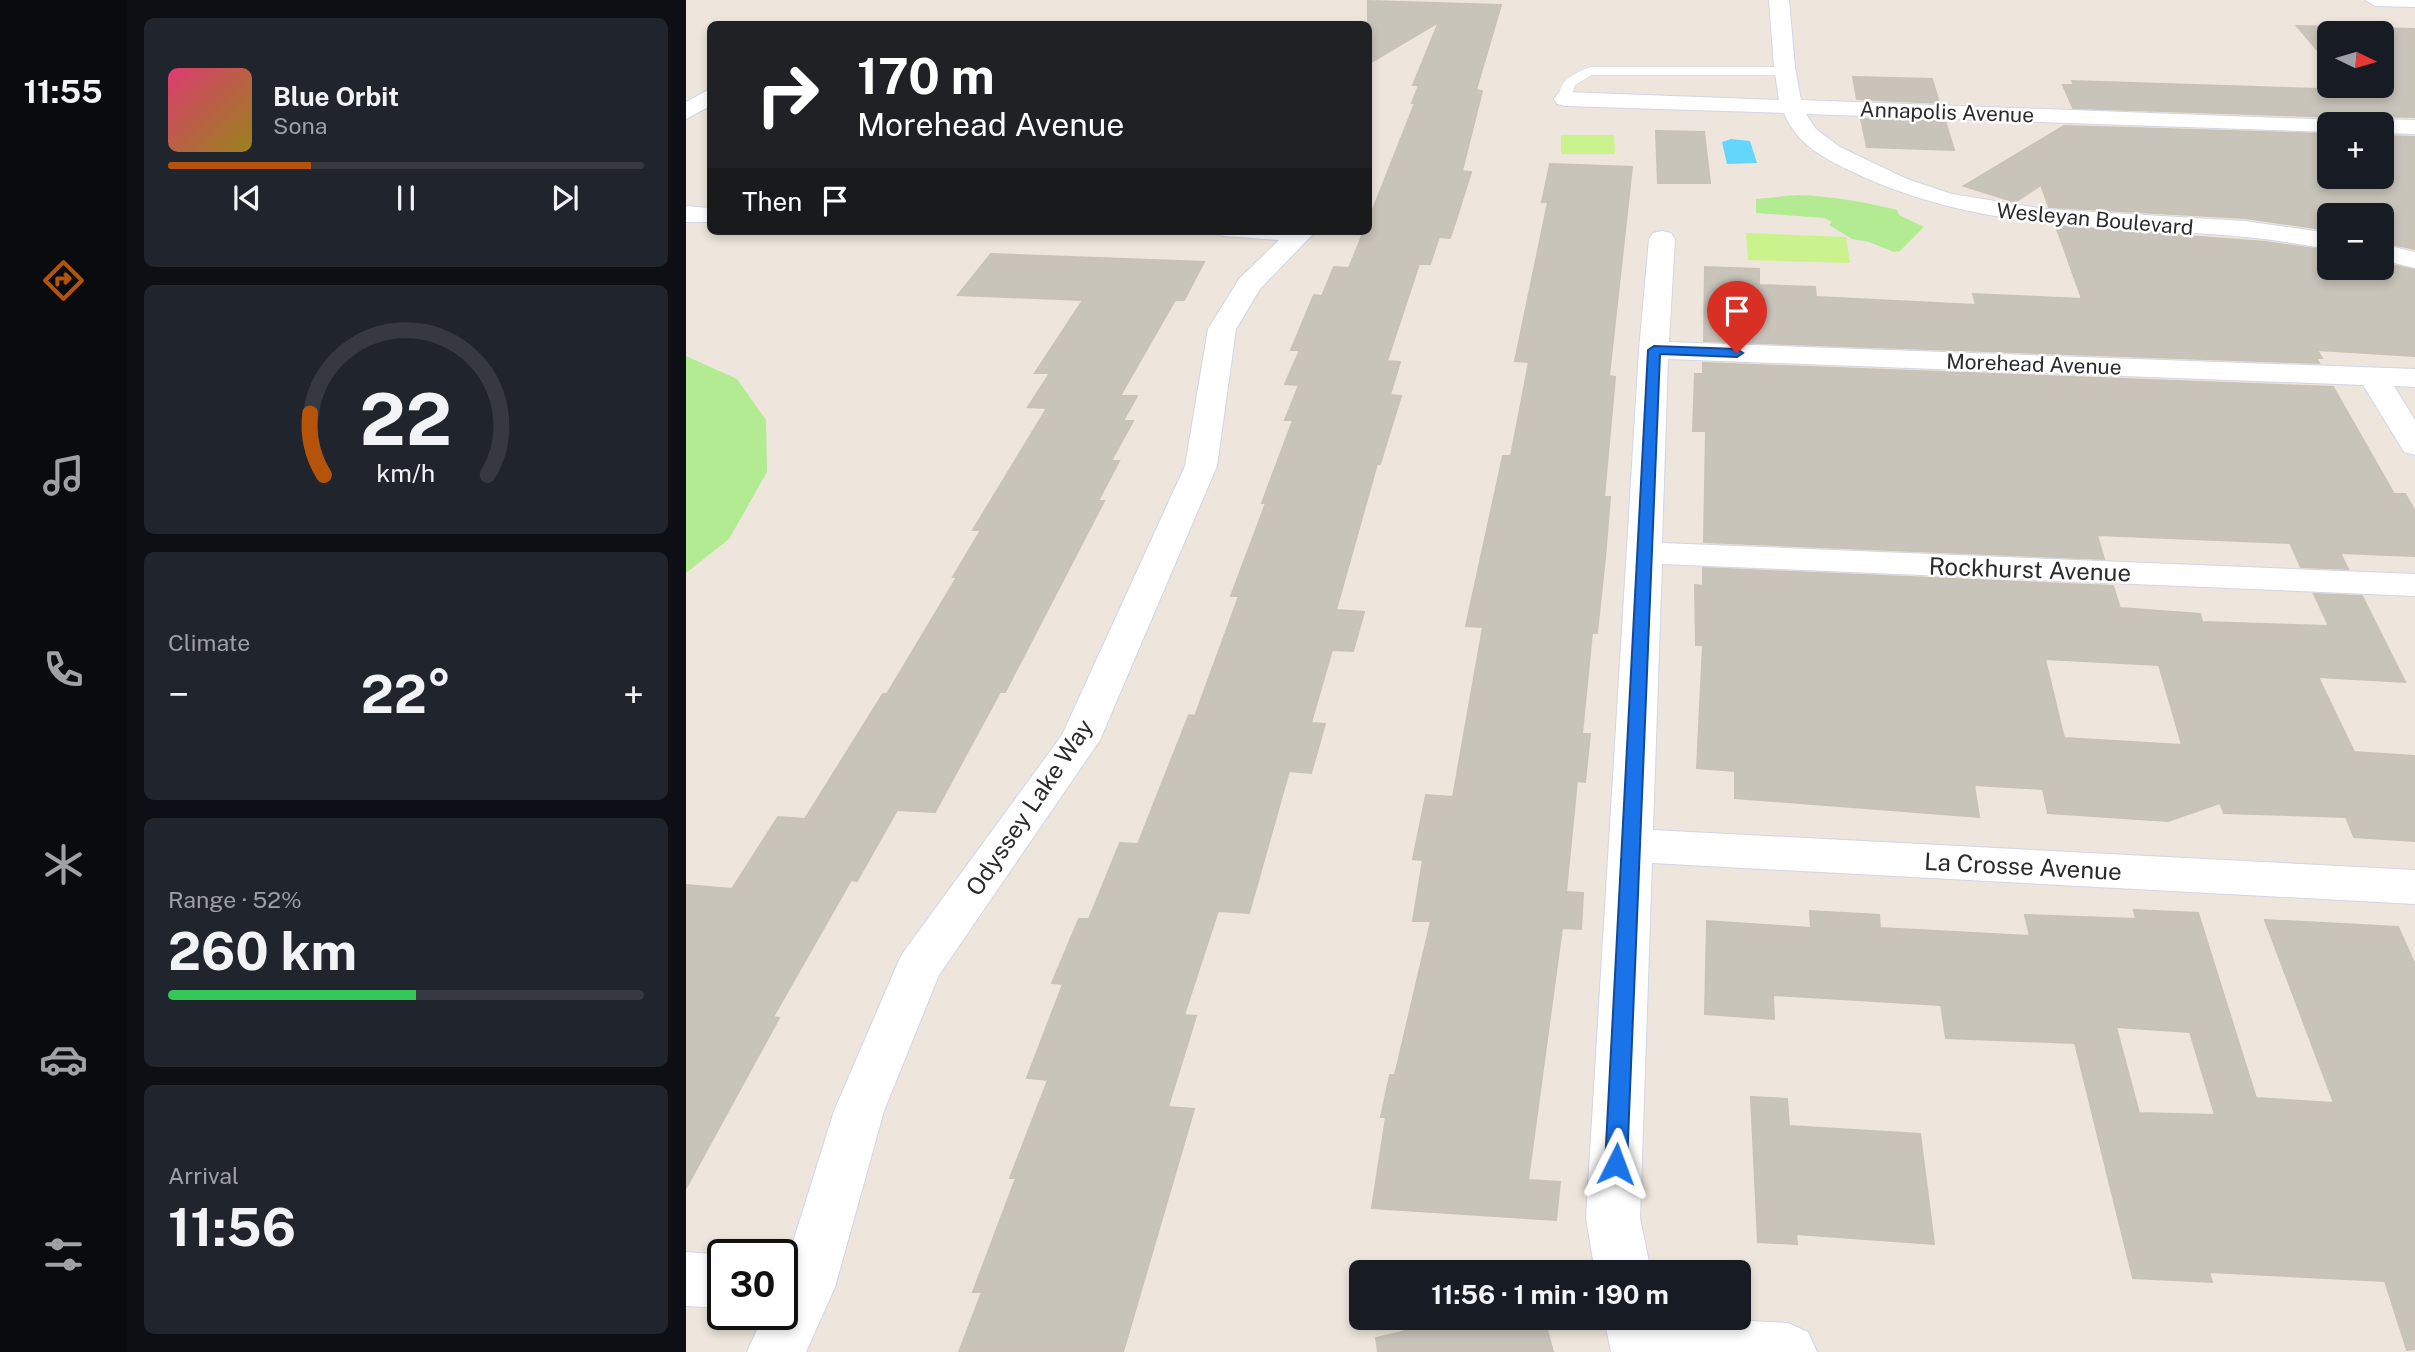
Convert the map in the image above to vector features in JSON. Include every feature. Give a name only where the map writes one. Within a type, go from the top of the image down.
[{"type":"street","name":"Wesleyan Boulevard","points":[[1779,0],[1790,107],[1804,131],[1827,149],[1887,182],[1948,202],[2015,216],[2245,229],[2317,239]]},
{"type":"street","points":[[2375,0],[2415,1]]},
{"type":"street","points":[[686,112],[707,98]]},
{"type":"street","name":"Annapolis Avenue","points":[[1565,99],[2317,125]]},
{"type":"street","points":[[2394,126],[2415,127]]},
{"type":"street","points":[[686,214],[707,215]]},
{"type":"street","name":"Odyssey Lake Way","points":[[798,1278],[859,1111],[919,967],[1080,740],[1201,466],[1222,329],[1249,285],[1300,235]]},
{"type":"street","points":[[1621,1260],[1613,1218],[1654,350],[1662,239]]},
{"type":"street","points":[[2394,254],[2415,260]]},
{"type":"street","name":"Morehead Avenue","points":[[1654,350],[2415,379]]},
{"type":"street","points":[[2372,377],[2415,445]]},
{"type":"street","name":"Rockhurst Avenue","points":[[1645,553],[2415,585]]},
{"type":"street","name":"La Crosse Avenue","points":[[1630,845],[2415,887]]},
{"type":"street","points":[[686,1279],[707,1281]]},
{"type":"street","name":"Odyssey Lake Way","points":[[776,1352],[782,1330]]},
{"type":"street","points":[[1634,1331],[1788,1352]]},
{"type":"lane","points":[[1565,99],[1566,88],[1575,76],[1591,71],[1786,71]]},
{"type":"green space","points":[[1561,135],[1614,135],[1615,154],[1561,154]]},
{"type":"green space","points":[[1797,195],[1848,200],[1897,210],[1899,215],[1924,227],[1900,251],[1894,252],[1869,242],[1852,239],[1829,225],[1832,222],[1824,218],[1756,213],[1756,199]]},
{"type":"green space","points":[[1746,233],[1846,237],[1850,263],[1748,260]]},
{"type":"green space","points":[[686,356],[737,379],[766,420],[767,472],[729,539],[686,573]]},
{"type":"water","points":[[1731,139],[1750,141],[1757,163],[1727,164],[1722,142]]},
{"type":"building","points":[[1368,1],[1501,5],[1476,90],[1482,91],[1462,171],[1471,172],[1456,220],[1450,238],[1439,237],[1430,264],[1419,264],[1387,361],[1400,362],[1390,395],[1401,396],[1380,464],[1377,464],[1336,610],[1364,612],[1353,651],[1332,650],[1311,723],[1325,724],[1311,773],[1289,771],[1249,913],[1218,911],[1184,1015],[1196,1016],[1168,1107],[1194,1109],[1123,1352],[959,1352],[982,1292],[973,1292],[1016,1178],[1010,1178],[1048,1080],[1027,1078],[1063,984],[1052,983],[1079,919],[1089,919],[1120,843],[1138,844],[1189,715],[1195,716],[1239,596],[1231,596],[1266,503],[1262,503],[1293,420],[1285,420],[1299,385],[1285,384],[1300,350],[1291,350],[1314,295],[1322,296],[1334,267],[1349,268],[1362,235],[1372,235],[1372,212],[1415,103],[1412,103],[1419,85],[1413,85],[1439,22],[1372,62],[1372,21],[1368,21]]},
{"type":"building","points":[[2297,26],[2317,27],[2317,50]]},
{"type":"building","points":[[2394,28],[2415,29],[2415,117],[2394,116],[2394,112],[2317,112],[2317,116],[2073,108],[2063,85],[2074,85],[2072,81],[2317,89],[2317,98],[2394,98]]},
{"type":"building","points":[[1853,77],[1932,79],[1939,103],[1857,99]]},
{"type":"building","points":[[1861,119],[1945,121],[1954,150],[1867,147]]},
{"type":"building","points":[[2064,126],[2317,134],[2317,189],[2394,189],[2394,136],[2415,137],[2415,249],[2394,245],[2394,203],[2317,203],[2317,228],[2245,218],[2049,207],[2041,185],[2015,202],[1964,186]]},
{"type":"building","points":[[1656,131],[1704,132],[1710,183],[1658,183]]},
{"type":"building","points":[[1550,164],[1632,167],[1609,376],[1615,377],[1604,497],[1610,497],[1605,558],[1597,633],[1592,633],[1582,734],[1590,734],[1585,782],[1577,781],[1566,892],[1583,893],[1581,929],[1562,928],[1528,1180],[1560,1182],[1556,1220],[1372,1208],[1386,1117],[1381,1117],[1390,1075],[1395,1075],[1431,921],[1413,921],[1423,860],[1413,859],[1426,795],[1453,797],[1483,627],[1466,626],[1503,456],[1511,456],[1529,362],[1515,361],[1548,202],[1542,202]]},
{"type":"building","points":[[2056,226],[2266,242],[2317,249],[2317,280],[2394,280],[2394,266],[2415,270],[2415,356],[2317,350],[2322,358],[2316,358],[2319,363],[1704,341],[1705,267],[1759,269],[1759,285],[1815,287],[1816,297],[1976,305],[1973,294],[2082,299]]},
{"type":"building","points":[[991,254],[1204,262],[1184,300],[1175,300],[1120,396],[1137,396],[1123,421],[1133,421],[1111,461],[1119,461],[1098,501],[1104,501],[1005,692],[1000,692],[935,812],[897,810],[857,881],[851,880],[773,1017],[779,1018],[686,1188],[686,885],[732,889],[778,817],[805,819],[883,694],[887,694],[957,577],[953,577],[981,530],[973,530],[1047,408],[1028,407],[1050,373],[1035,373],[1083,300],[958,295]]},
{"type":"building","points":[[1703,363],[2333,387],[2394,494],[2405,494],[2415,511],[2415,556],[2340,553],[2348,569],[2301,567],[2290,543],[2097,535],[2104,559],[1704,542],[1706,431],[1693,431],[1695,374],[1703,374]]},
{"type":"building","points":[[1703,568],[2113,586],[2120,608],[2200,614],[2202,622],[2329,626],[2314,594],[2362,596],[2405,682],[2318,677],[2354,752],[2415,756],[2415,841],[2354,837],[2346,817],[2224,813],[2220,803],[2168,821],[2048,813],[2043,789],[1974,785],[1979,817],[1735,798],[1735,771],[1697,768],[1703,645],[1696,645],[1695,585],[1703,586]],"holes":[[[2045,659],[2159,665],[2182,745],[2064,738]]]},
{"type":"building","points":[[2134,910],[2198,913],[2256,1098],[2334,1103],[2265,920],[2398,927],[2415,965],[2415,1349],[2407,1350],[2385,1281],[2209,1272],[2212,1282],[2133,1278],[2075,1043],[1946,1038],[1941,1005],[1773,995],[1774,1019],[1705,1014],[1707,921],[1811,928],[1810,911],[1879,915],[1880,928],[2030,936],[2025,915],[2136,919]],"holes":[[[2116,1027],[2190,1032],[2215,1115],[2139,1113]]]},
{"type":"building","points":[[1751,1097],[1787,1099],[1789,1126],[1920,1134],[1934,1244],[1796,1234],[1797,1244],[1758,1242]]},
{"type":"building","points":[[1410,1330],[1547,1330],[1553,1352],[1378,1352],[1376,1338]]},
{"type":"route","points":[[1616,1164],[1654,350],[1737,353]]}]
